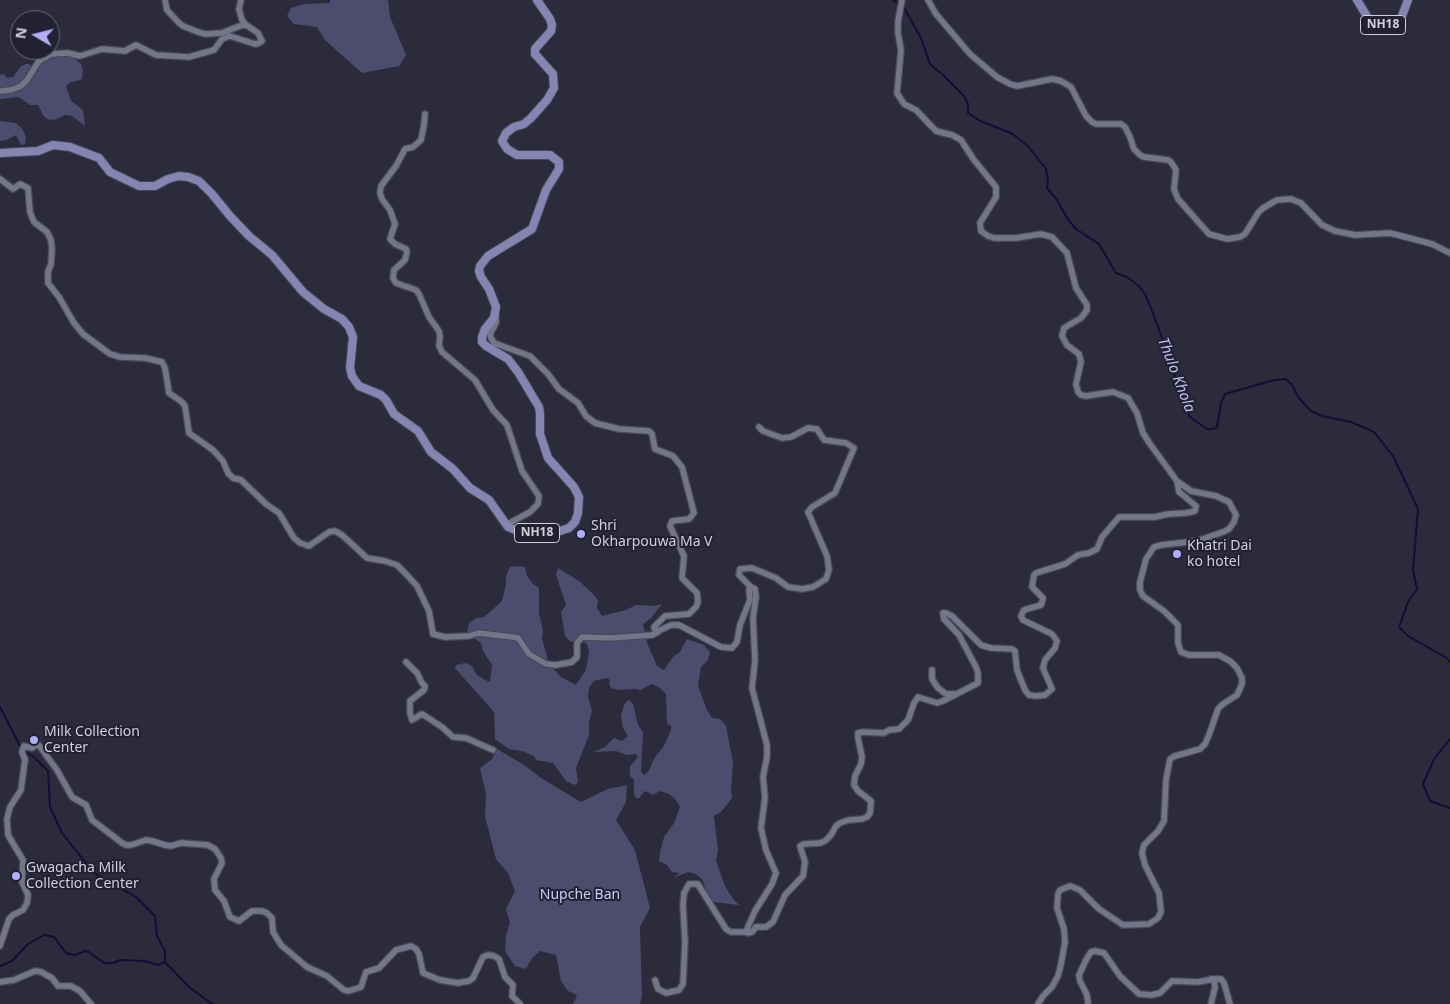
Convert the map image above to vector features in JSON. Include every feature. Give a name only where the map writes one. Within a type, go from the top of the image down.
[{"type":"main road","points":[[496,314],[496,307],[490,289],[479,272],[480,266],[488,256],[532,229],[546,190],[560,169],[558,162],[550,155],[517,155],[507,149],[502,141],[506,133],[514,127],[524,124],[531,118],[554,88],[553,74],[535,54],[535,49],[551,31],[552,25],[550,19],[536,0]]},
{"type":"main road","name":"NH18","points":[[1357,0],[1370,22],[1374,25],[1382,25],[1400,20],[1408,0]]},
{"type":"main road","name":"NH18","points":[[0,153],[38,151],[53,145],[70,147],[99,158],[110,172],[140,186],[154,186],[174,177],[188,177],[199,181],[249,236],[272,255],[303,292],[324,309],[342,319],[349,327],[353,337],[350,368],[354,381],[359,386],[381,395],[394,414],[418,431],[430,452],[453,469],[470,488],[489,500],[506,524],[513,530],[542,534],[560,531],[568,528],[575,522],[578,513],[579,497],[574,487],[548,458],[540,434],[539,407],[518,372],[508,359],[497,354],[482,342],[482,333],[496,314]]},
{"type":"street","points":[[164,0],[167,10],[178,22],[198,32],[205,34],[222,33],[245,24]]},
{"type":"street","points":[[0,91],[22,86],[39,61],[51,54],[68,53],[80,56],[102,48],[125,50],[136,45],[156,55],[189,57],[214,50],[222,39],[230,36],[259,44],[262,41],[258,33],[245,24],[240,16],[241,0]]},
{"type":"street","points":[[928,0],[936,14],[970,54],[997,77],[1017,86],[1043,80],[1061,81],[1070,87],[1086,116],[1092,122],[1096,124],[1121,124],[1125,128],[1134,149],[1140,155],[1172,162],[1176,170],[1174,189],[1178,199],[1209,234],[1227,239],[1240,237],[1246,234],[1263,208],[1277,200],[1290,199],[1301,203],[1322,225],[1335,231],[1355,235],[1390,233],[1442,248],[1450,254]]},
{"type":"street","points":[[655,980],[658,988],[666,993],[679,990],[683,984],[685,942],[683,905],[684,893],[689,884],[698,884],[726,929],[731,932],[752,932],[756,927],[766,927],[773,922],[785,895],[802,876],[805,862],[800,846],[825,841],[840,823],[862,819],[870,813],[871,801],[858,791],[854,785],[855,776],[862,757],[858,733],[884,733],[889,730],[899,729],[908,720],[918,697],[937,703],[948,700],[957,693],[976,685],[978,673],[966,647],[953,627],[944,619],[943,614],[946,612],[952,616],[981,644],[991,648],[1012,649],[1015,651],[1017,670],[1025,690],[1029,695],[1045,695],[1052,689],[1043,668],[1045,660],[1058,641],[1052,634],[1023,620],[1021,616],[1024,610],[1042,602],[1043,598],[1032,587],[1034,575],[1064,564],[1078,555],[1097,549],[1102,537],[1119,517],[1155,517],[1194,511],[1196,506],[1179,492],[1177,481],[1168,466],[1156,454],[1143,433],[1137,413],[1128,398],[1114,392],[1086,396],[1081,395],[1077,390],[1081,362],[1079,354],[1067,345],[1062,336],[1064,328],[1081,318],[1087,310],[1087,305],[1076,288],[1069,259],[1062,246],[1052,237],[1041,234],[1003,238],[988,236],[981,231],[980,223],[996,197],[996,187],[974,160],[961,140],[952,135],[936,131],[916,110],[904,104],[899,98],[897,87],[901,50],[898,33],[902,1]]},
{"type":"street","points":[[425,114],[421,140],[413,147],[405,149],[396,166],[381,186],[380,193],[382,199],[390,210],[395,224],[390,239],[406,249],[407,252],[405,260],[394,270],[393,278],[396,282],[416,290],[429,317],[439,331],[439,346],[442,352],[475,380],[496,414],[507,425],[522,471],[539,496],[538,504],[530,512],[506,524]]},
{"type":"street","points":[[0,180],[13,189],[20,184],[28,188],[30,212],[34,222],[48,232],[52,249],[48,283],[60,297],[74,324],[83,334],[110,354],[162,362],[165,368],[168,393],[185,406],[189,432],[223,461],[228,473],[233,478],[241,480],[266,504],[279,513],[294,538],[300,543],[310,546],[329,532],[335,531],[367,558],[385,560],[397,565],[417,586],[422,600],[429,611],[433,634],[445,637],[470,636],[478,633],[518,638],[528,654],[546,664],[562,665],[575,660],[577,643],[582,637],[610,638],[652,635],[668,626],[679,625],[721,648],[732,648],[736,642],[740,625],[750,600],[749,591],[751,587]]},
{"type":"street","points":[[496,314],[496,323],[490,334],[494,343],[530,356],[560,389],[578,403],[586,416],[594,423],[619,429],[649,431],[652,434],[655,449],[674,456],[682,467],[694,513],[689,519],[672,521],[670,526],[684,556],[682,578],[697,593],[698,602],[696,608],[689,614],[684,616],[665,616],[654,627],[654,630],[658,632]]},
{"type":"street","points":[[747,932],[746,929],[772,884],[776,873],[766,850],[761,828],[765,798],[763,777],[766,745],[752,688],[755,646],[753,618],[756,593],[755,589],[739,575],[740,569],[752,568],[776,578],[788,587],[802,589],[812,587],[826,579],[829,570],[827,556],[808,512],[812,507],[835,493],[854,448],[846,443],[824,440],[817,429],[808,428],[791,437],[782,438],[760,428]]},
{"type":"street","points":[[1038,1004],[1052,987],[1058,976],[1061,964],[1065,942],[1064,929],[1056,908],[1060,890],[1070,886],[1080,890],[1099,909],[1124,925],[1149,924],[1158,918],[1161,912],[1161,904],[1158,893],[1145,866],[1142,853],[1144,845],[1158,831],[1164,821],[1166,780],[1170,759],[1200,749],[1205,744],[1220,706],[1237,695],[1242,688],[1242,678],[1230,661],[1219,655],[1188,655],[1181,652],[1178,643],[1178,626],[1164,611],[1143,596],[1140,590],[1140,582],[1146,559],[1154,547],[1209,538],[1229,529],[1235,520],[1234,510],[1229,502],[1216,496],[1191,491],[1177,481]]},
{"type":"street","points":[[406,662],[417,673],[425,686],[424,690],[410,701],[412,720],[422,714],[442,727],[452,737],[464,737],[493,750]]},
{"type":"street","points":[[932,670],[932,679],[938,688],[946,694],[957,693]]},
{"type":"street","points":[[0,946],[10,918],[23,910],[27,903],[28,895],[22,882],[23,860],[8,835],[7,819],[10,807],[21,790],[25,764],[22,754],[23,748],[24,746],[32,748],[38,744],[57,770],[72,797],[86,805],[92,820],[122,843],[132,845],[146,840],[171,846],[181,843],[208,846],[214,849],[221,858],[222,863],[214,880],[214,890],[224,902],[230,917],[240,921],[252,911],[258,910],[267,913],[272,918],[274,932],[281,945],[307,967],[327,976],[344,990],[349,991],[361,987],[366,972],[379,968],[396,950],[411,946],[419,954],[423,973],[440,980],[458,983],[470,982],[483,956],[494,956],[499,959],[505,977],[513,985],[512,996],[520,1004]]},
{"type":"street","points":[[1088,1004],[1087,995],[1079,975],[1087,958],[1091,952],[1095,951],[1104,953],[1120,976],[1140,994],[1156,995],[1172,980],[1198,982],[1211,979],[1221,980],[1224,982],[1230,1004]]},
{"type":"street","points":[[0,982],[14,980],[35,971],[41,972],[52,978],[58,986],[71,986],[80,991],[91,1004]]},
{"type":"street","points":[[1211,979],[1214,979],[1215,987],[1211,1004]]},
{"type":"green space","points":[[330,0],[388,0],[390,17],[406,55],[399,66],[362,73],[325,40],[317,27],[294,24],[287,16],[291,8],[304,4],[330,3]]},
{"type":"green space","points":[[60,55],[73,57],[81,64],[83,70],[82,78],[66,86],[71,101],[83,110],[85,126],[72,116],[65,115],[54,120],[47,119],[38,105],[30,105],[19,97],[0,99],[0,75],[4,74],[7,78],[13,77],[21,66],[29,64],[35,69],[45,60],[60,60]]},
{"type":"green space","points":[[0,121],[16,123],[23,130],[26,138],[25,144],[21,145],[16,135],[0,141]]},
{"type":"green space","points":[[510,567],[525,567],[527,576],[539,588],[539,614],[543,630],[542,639],[549,664],[561,677],[576,685],[586,670],[589,652],[587,644],[579,640],[571,642],[565,636],[561,612],[566,605],[556,575],[558,568],[579,581],[592,593],[598,600],[597,608],[602,616],[626,610],[636,605],[654,606],[662,604],[651,618],[643,624],[647,643],[657,666],[664,670],[673,657],[680,652],[687,639],[704,645],[710,652],[708,660],[701,667],[698,686],[712,718],[720,719],[726,726],[733,762],[732,798],[721,812],[714,816],[718,851],[716,860],[724,884],[739,905],[713,902],[707,896],[703,880],[696,874],[688,872],[673,878],[680,873],[672,872],[667,865],[659,861],[664,837],[674,823],[680,807],[676,800],[669,794],[660,791],[653,795],[645,791],[638,799],[636,798],[634,794],[634,780],[630,776],[630,766],[638,757],[636,754],[627,755],[616,751],[594,752],[605,747],[614,738],[622,741],[628,736],[623,728],[621,716],[624,705],[630,700],[633,704],[638,725],[643,732],[641,772],[644,775],[648,772],[655,757],[664,746],[671,730],[671,726],[667,724],[666,694],[660,688],[652,684],[640,690],[619,690],[611,688],[610,680],[607,678],[594,681],[589,688],[588,697],[592,710],[589,722],[589,735],[576,768],[578,782],[575,785],[566,781],[553,763],[536,760],[534,756],[522,751],[509,749],[495,739],[494,712],[455,668],[456,665],[465,663],[472,666],[476,674],[490,682],[492,665],[483,651],[481,643],[467,633],[469,623],[476,618],[484,617],[502,601],[506,576]]},
{"type":"green space","name":"Nupche Ban","points":[[497,749],[581,802],[608,789],[627,785],[626,802],[616,820],[635,850],[650,908],[640,927],[642,996],[640,1004],[573,1004],[577,995],[568,991],[561,981],[556,955],[540,951],[532,958],[526,969],[515,966],[505,951],[506,935],[510,923],[506,909],[515,891],[508,873],[496,859],[485,816],[486,794],[480,768],[492,759]]},
{"type":"waterway","name":"Thulo Khola","points":[[893,0],[899,4]]},
{"type":"waterway","name":"Thulo Khola","points":[[903,6],[921,38],[930,64],[964,96],[968,104],[968,113],[980,121],[1011,133],[1027,145],[1046,169],[1047,188],[1057,200],[1067,218],[1076,229],[1099,244],[1116,273],[1127,277],[1139,286],[1146,296],[1169,356],[1181,399],[1190,417],[1207,429],[1213,429],[1217,427],[1221,403],[1225,394],[1274,380],[1286,379],[1311,411],[1322,416],[1351,422],[1374,432],[1393,456],[1418,509],[1413,570],[1417,589],[1408,602],[1399,627],[1408,636],[1447,658],[1450,662]]},
{"type":"waterway","points":[[0,707],[22,750],[34,757],[48,771],[50,807],[62,833],[94,873],[136,897],[155,916],[157,936],[165,951],[165,962],[189,987],[212,1004]]},
{"type":"waterway","name":"Thulo Khola","points":[[1450,739],[1434,759],[1423,784],[1430,801],[1450,808]]},
{"type":"waterway","points":[[0,966],[12,961],[28,944],[44,935],[54,937],[66,953],[75,955],[85,951],[89,952],[104,963],[113,963],[120,960],[145,961],[158,965],[165,962]]},
{"type":"place","name":"Shri Okharpouwa Ma V","points":[[581,534]]},
{"type":"place","name":"Khatri Dai ko hotel","points":[[1177,554]]},
{"type":"place","name":"Milk Collection Center","points":[[34,740]]},
{"type":"place","name":"Gwagacha Milk Collection Center","points":[[16,876]]}]
